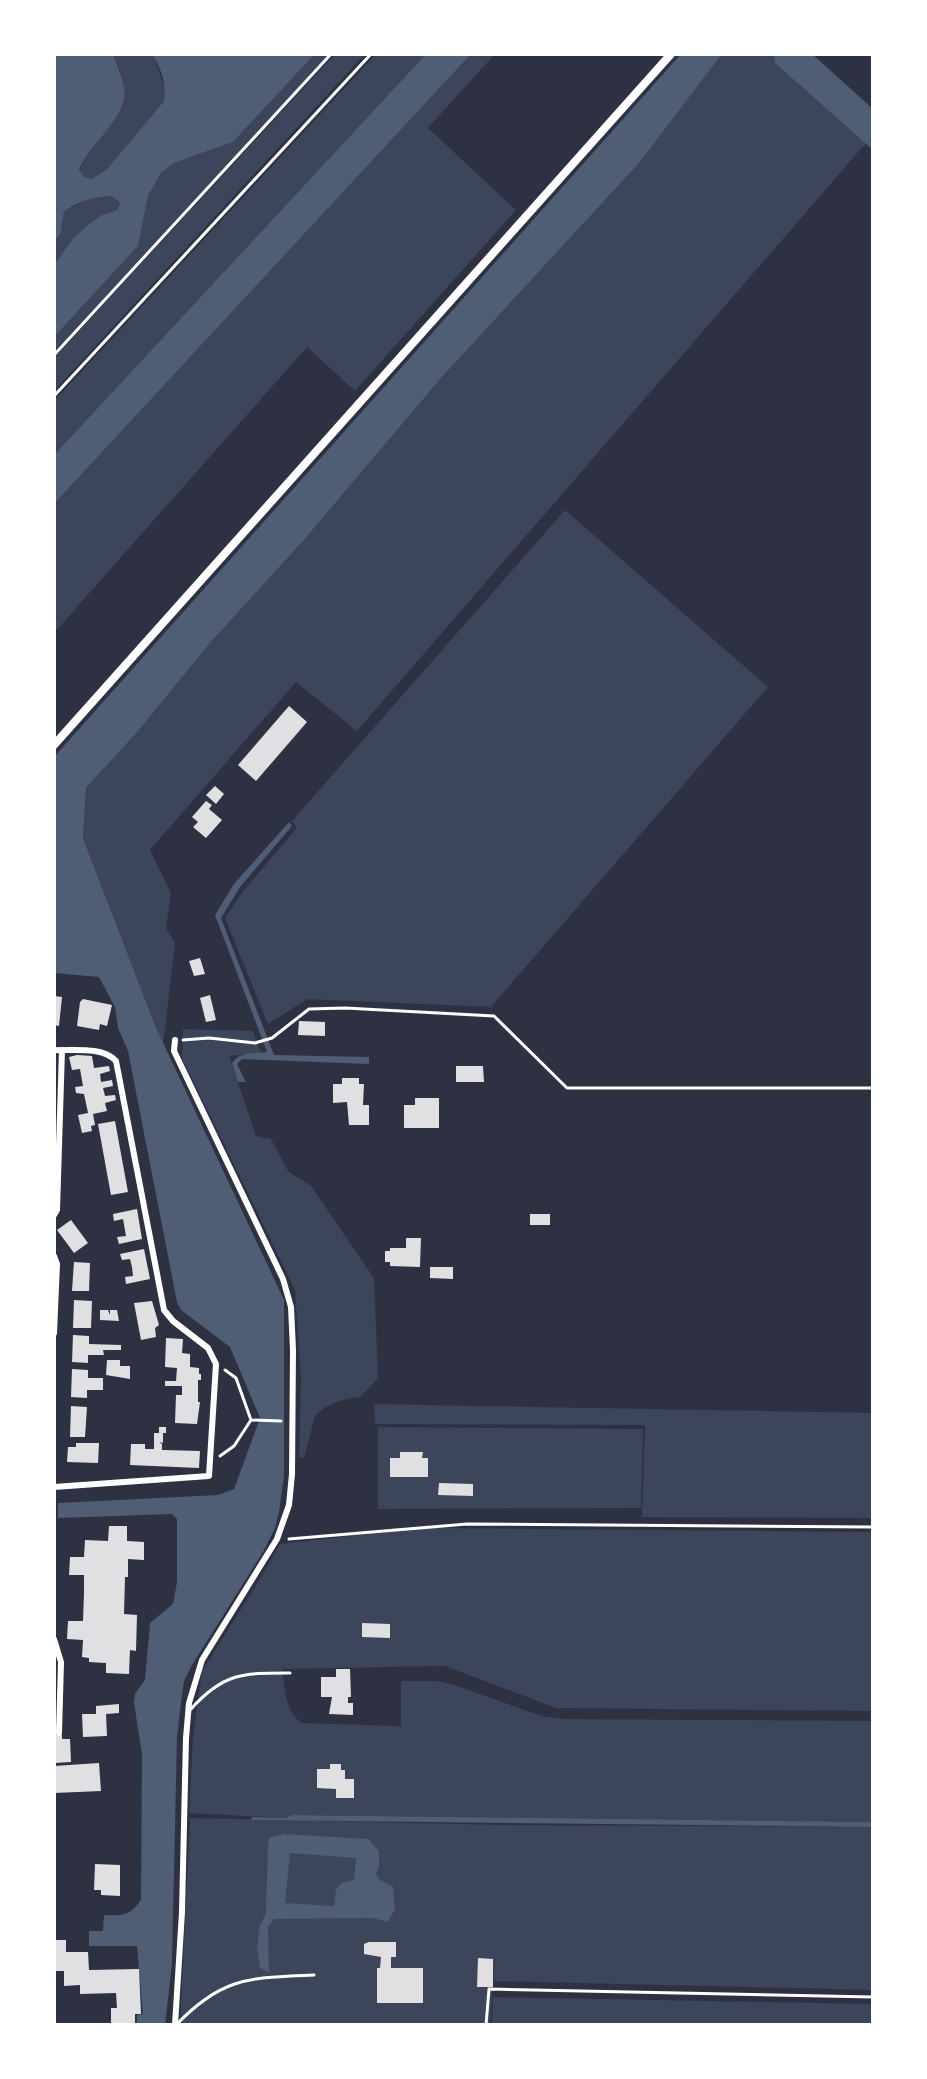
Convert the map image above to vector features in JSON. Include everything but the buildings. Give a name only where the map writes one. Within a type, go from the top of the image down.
[{"type":"street","points":[[54,745],[671,54]]},
{"type":"street","points":[[175,1040],[174,1051],[283,1279],[291,1307],[292,1474],[289,1505],[277,1539],[202,1660],[189,1712],[175,2025]]},
{"type":"street","points":[[54,1215],[57,1210],[58,1050],[110,1054],[116,1061],[164,1310],[173,1321],[208,1348],[216,1368],[212,1457],[209,1476],[54,1487]]},
{"type":"street","points":[[54,1256],[57,1264],[54,1333]]},
{"type":"street","points":[[54,1639],[61,1662],[59,1733]]},
{"type":"lane","points":[[189,1712],[212,1687],[224,1680],[255,1673],[290,1673]]},
{"type":"lane","points":[[175,2025],[202,2001],[236,1982],[264,1977],[314,1975]]},
{"type":"path","points":[[54,355],[331,54]]},
{"type":"path","points":[[54,396],[371,54]]},
{"type":"path","points":[[175,1040],[209,1038],[255,1043],[272,1038],[309,1009],[494,1016],[567,1088],[873,1088]]},
{"type":"path","points":[[216,1368],[230,1372],[236,1378],[251,1420]]},
{"type":"path","points":[[251,1420],[284,1421]]},
{"type":"path","points":[[212,1457],[219,1457],[234,1446],[251,1420]]},
{"type":"path","points":[[277,1539],[467,1524],[873,1527]]},
{"type":"path","points":[[486,2025],[489,1989],[873,1997]]},
{"type":"shaded area","points":[[54,54],[113,54],[121,76],[124,98],[117,116],[79,170],[84,177],[92,179],[107,169],[164,101],[162,77],[152,54],[315,54],[233,142],[174,163],[161,173],[148,196],[138,246],[54,337],[54,265],[73,239],[102,215],[117,210],[120,203],[112,196],[92,198],[75,205],[64,212],[60,235],[54,240]]},
{"type":"shaded area","points":[[113,54],[154,56],[166,92],[164,101],[107,169],[93,179],[84,178],[79,171],[120,105],[122,79]]},
{"type":"shaded area","points":[[315,54],[329,54],[54,352],[54,337],[138,246],[148,196],[161,173],[174,163],[233,142]]},
{"type":"shaded area","points":[[335,54],[365,54],[54,391],[54,358]]},
{"type":"shaded area","points":[[376,54],[426,54],[54,455],[54,401]]},
{"type":"shaded area","points":[[426,54],[471,54],[54,504],[54,455]]},
{"type":"shaded area","points":[[471,54],[495,54],[428,128],[516,210],[355,391],[307,347],[54,633],[54,504]]},
{"type":"shaded area","points":[[681,54],[722,54],[640,162],[442,377],[304,540],[210,643],[139,730],[86,788],[83,838],[157,1030],[284,1300],[284,1476],[279,1512],[263,1552],[184,1681],[177,1737],[172,1963],[165,2025],[137,2025],[137,2015],[143,2014],[137,1946],[89,1946],[89,1931],[103,1931],[104,1915],[125,1914],[141,1900],[142,1754],[134,1703],[135,1694],[145,1680],[150,1623],[173,1604],[177,1582],[177,1519],[172,1514],[58,1518],[58,1503],[218,1495],[234,1489],[260,1418],[230,1347],[181,1310],[177,1302],[128,1051],[118,1028],[115,1007],[99,977],[54,973],[54,757]]},
{"type":"shaded area","points":[[722,54],[774,54],[775,63],[866,143],[357,731],[296,682],[150,850],[171,893],[166,928],[175,943],[163,1045],[83,838],[86,788],[139,730],[210,643],[304,540],[442,377],[640,162]]},
{"type":"shaded area","points":[[774,54],[812,54],[873,109],[873,150],[775,63]]},
{"type":"shaded area","points":[[112,196],[120,203],[117,210],[87,226],[54,265],[54,240],[60,234],[64,212],[90,197]]},
{"type":"shaded area","points":[[565,510],[768,687],[491,1007],[307,999],[268,1024],[225,918],[244,890],[297,828],[292,821]]},
{"type":"shaded area","points":[[289,822],[292,826],[240,887],[221,918],[274,1055],[369,1057],[369,1064],[242,1059],[237,1064],[246,1082],[238,1082],[232,1063],[235,1059],[267,1052],[215,915],[234,884]]},
{"type":"shaded area","points":[[183,1029],[253,1031],[261,1053],[229,1056],[256,1136],[271,1139],[288,1171],[311,1186],[374,1278],[378,1378],[360,1397],[325,1407],[315,1416],[304,1458],[299,1457],[301,1378],[295,1290],[182,1058]]},
{"type":"shaded area","points":[[374,1404],[873,1413],[873,1518],[642,1517],[645,1425],[375,1424]]},
{"type":"shaded area","points":[[378,1427],[643,1429],[641,1508],[378,1509]]},
{"type":"shaded area","points":[[423,1528],[873,1532],[873,1711],[556,1708],[445,1666],[282,1669],[289,1706],[302,1723],[401,1726],[401,1681],[438,1681],[542,1716],[563,1719],[873,1721],[873,1822],[292,1815],[286,1818],[189,1813],[193,1737],[202,1671],[280,1544]]},
{"type":"shaded area","points":[[292,1815],[873,1822],[873,1827],[251,1820],[252,1817],[286,1818]]},
{"type":"shaded area","points":[[190,1818],[501,1825],[873,1827],[873,1990],[494,1981],[495,1952],[490,2025],[180,2025]]},
{"type":"shaded area","points":[[284,1834],[368,1839],[379,1851],[376,1874],[393,1887],[395,1909],[388,1922],[373,1918],[274,1919],[268,1927],[269,1973],[260,1968],[257,1947],[260,1925],[266,1914],[269,1838]],"holes":[[[290,1853],[356,1858],[354,1880],[341,1883],[336,1890],[334,1906],[285,1903]]]},
{"type":"shaded area","points":[[493,1997],[873,2004],[873,2025],[492,2025]]}]
